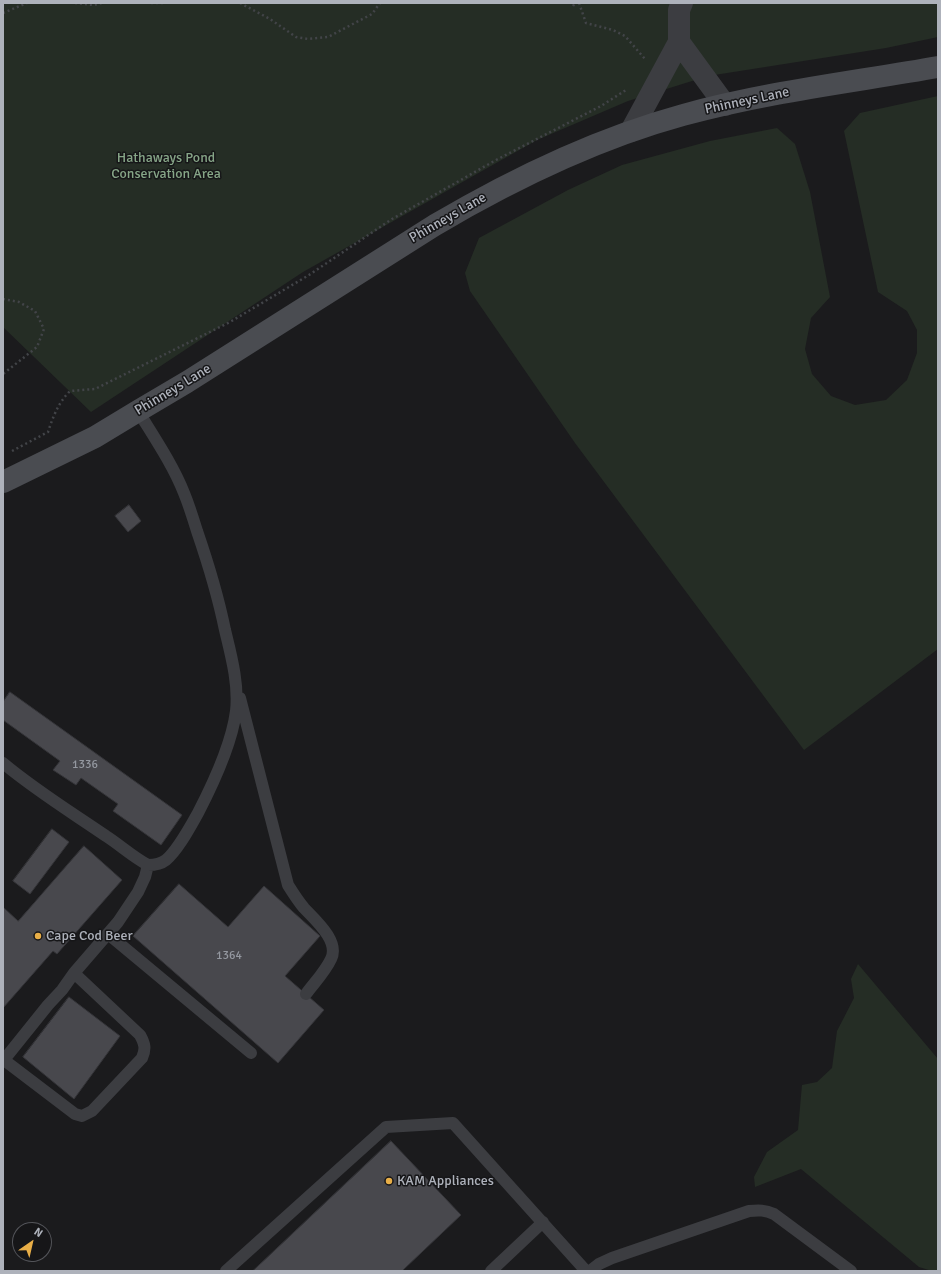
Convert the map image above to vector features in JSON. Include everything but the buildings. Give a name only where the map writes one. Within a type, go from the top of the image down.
[{"type":"main road","name":"Phinneys Lane","points":[[3,482],[95,437],[187,382],[434,225],[469,204],[544,166],[631,131],[683,115],[772,95],[938,68]]},
{"type":"street","points":[[631,131],[679,42],[679,10],[682,3]]},
{"type":"street","points":[[679,42],[725,105]]},
{"type":"lane","points":[[138,411],[158,442],[184,493],[217,593],[236,681],[288,885],[294,896],[320,924],[333,948],[332,958],[306,994]]},
{"type":"lane","points":[[3,763],[28,784],[112,840],[137,859],[148,865],[156,865],[165,861],[175,849],[193,822],[206,796],[229,739],[236,710],[236,681]]},
{"type":"lane","points":[[74,973],[140,1035],[145,1043],[145,1052],[142,1058],[92,1111],[82,1116],[75,1114],[4,1061],[74,973],[108,934],[138,892],[145,877],[148,865]]},
{"type":"lane","points":[[108,934],[251,1053]]},
{"type":"lane","points":[[226,1271],[386,1127],[454,1122],[586,1271]]},
{"type":"lane","points":[[590,1271],[599,1264],[612,1258],[749,1211],[766,1210],[774,1214],[851,1271]]},
{"type":"lane","points":[[491,1271],[543,1222]]},
{"type":"path","points":[[3,13],[27,3]]},
{"type":"path","points":[[75,3],[93,5],[102,3]]},
{"type":"path","points":[[151,3],[163,3]]},
{"type":"path","points":[[240,3],[296,37],[308,39],[328,37],[372,14],[380,3]]},
{"type":"path","points":[[579,3],[586,23],[614,30],[625,36],[649,64]]},
{"type":"path","points":[[8,453],[48,432],[62,399],[70,391],[95,389],[230,322],[309,275],[392,220],[496,160],[626,92],[629,86]]},
{"type":"path","points":[[3,299],[19,302],[35,310],[44,329],[37,346],[3,374]]},
{"type":"green space","name":"Hathaways Pond Conservation Area","points":[[3,3],[938,3],[938,37],[886,48],[708,76],[628,101],[537,140],[303,272],[91,412],[3,327]]},
{"type":"green space","points":[[938,96],[938,649],[804,750],[575,443],[470,291],[465,273],[479,238],[568,190],[622,165],[710,141],[777,128],[795,144],[810,192],[830,297],[811,318],[805,349],[812,374],[831,396],[855,405],[886,400],[907,380],[917,353],[917,330],[907,311],[878,292],[844,131],[860,113]]},
{"type":"green space","points":[[858,964],[938,1059],[938,1271],[932,1271],[919,1267],[801,1169],[755,1187],[754,1177],[767,1152],[798,1130],[802,1085],[817,1082],[832,1068],[837,1031],[854,998],[851,979]]},
{"type":"place","name":"Cape Cod Beer","points":[[38,936]]},
{"type":"place","name":"KAM Appliances","points":[[389,1181]]}]
